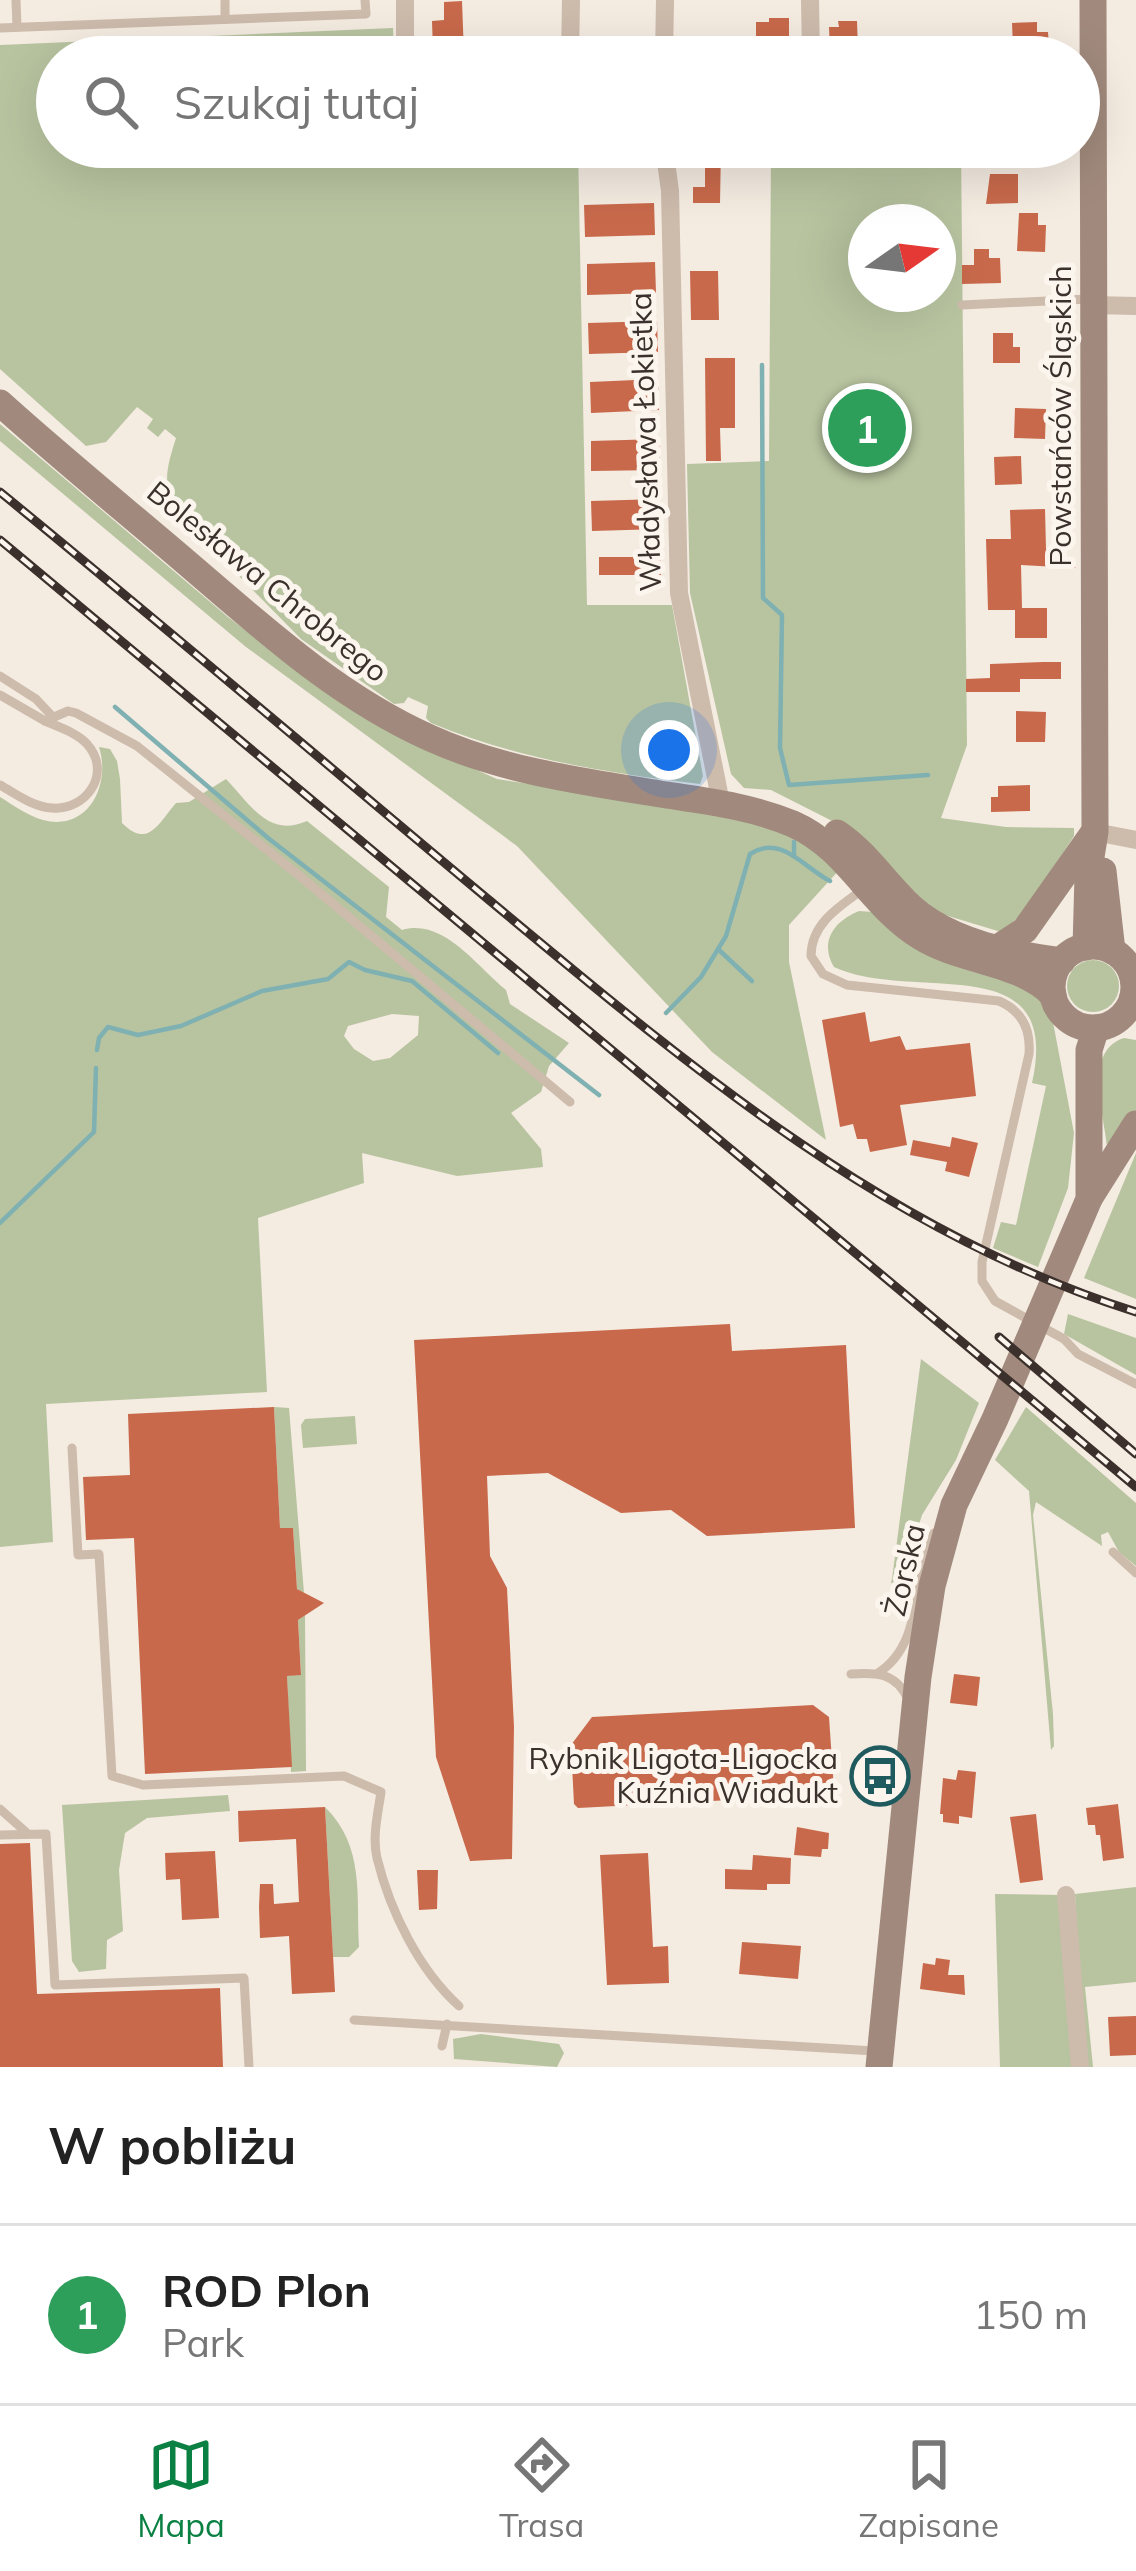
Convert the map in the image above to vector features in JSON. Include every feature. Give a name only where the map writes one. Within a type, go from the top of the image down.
[{"type":"street","points":[[405,0],[406,36]]},
{"type":"street","points":[[571,0],[571,36]]},
{"type":"street","points":[[664,36],[665,0]]},
{"type":"street","points":[[810,0],[811,36]]},
{"type":"street","name":"Powstańców Śląskich","points":[[1093,0],[1093,36]]},
{"type":"street","name":"Władysława Łokietka","points":[[668,168],[679,593],[726,804]]},
{"type":"street","name":"Powstańców Śląskich","points":[[1086,953],[1095,832],[1093,168]]},
{"type":"street","points":[[1093,302],[1136,306]]},
{"type":"street","name":"Bolesława Chrobrego","points":[[0,404],[246,614],[346,692],[387,717],[448,746],[514,768],[726,804],[763,803],[803,815],[848,840],[904,926],[928,942],[1034,981],[1057,1003]]},
{"type":"street","points":[[999,947],[1025,930],[1095,832],[1136,840]]},
{"type":"street","name":"Bolesława Chrobrego","points":[[874,881],[924,918],[999,947],[1086,953]]},
{"type":"street","points":[[1086,953],[1130,969],[1135,990],[1116,1026],[1077,1024],[1057,1003],[1054,975],[1086,953]]},
{"type":"street","name":"Żorska","points":[[1057,1003],[1089,1114]]},
{"type":"street","name":"Żorska","points":[[880,2059],[914,1715],[932,1586],[954,1505],[1089,1199],[1089,1050],[1116,1026]]},
{"type":"street","points":[[1089,1199],[1136,1124]]},
{"type":"street","points":[[1066,1895],[1080,2067]]},
{"type":"lane","points":[[16,0],[17,27]]},
{"type":"lane","points":[[224,0],[225,19]]},
{"type":"lane","points":[[0,28],[366,14],[365,0]]},
{"type":"lane","points":[[962,304],[1093,302]]},
{"type":"lane","points":[[0,676],[36,699],[49,718]]},
{"type":"lane","points":[[0,695],[85,741],[96,772],[92,791],[79,804],[57,809],[33,803],[0,785]]},
{"type":"lane","points":[[49,718],[68,711],[84,715],[156,760],[570,1102]]},
{"type":"lane","points":[[874,881],[832,913],[814,938],[812,960],[826,976],[855,986],[999,1001],[1018,1014],[1028,1031],[1030,1054],[982,1262],[985,1289],[995,1301],[1064,1339],[1078,1354],[1136,1384]]},
{"type":"lane","points":[[72,1448],[78,1555],[99,1554],[112,1776],[142,1785],[344,1776],[381,1792],[376,1855],[401,1923],[435,1985],[459,2006]]},
{"type":"lane","points":[[878,1672],[904,1648],[930,1540],[954,1505]]},
{"type":"lane","points":[[1113,1552],[1136,1574]]},
{"type":"lane","points":[[851,1674],[878,1672],[898,1682],[914,1715]]},
{"type":"lane","points":[[0,1809],[28,1834]]},
{"type":"lane","points":[[0,1835],[46,1834],[55,1985],[244,1978],[249,2067]]},
{"type":"lane","points":[[354,2020],[880,2059]]},
{"type":"lane","points":[[442,2046],[447,2024]]},
{"type":"green space","points":[[393,28],[393,36],[208,36]]},
{"type":"green space","points":[[36,43],[36,168],[578,168],[587,605],[672,605],[703,776],[700,784],[530,755],[431,723],[426,718],[428,706],[408,697],[394,704],[301,639],[180,516],[168,486],[176,438],[165,429],[158,437],[147,428],[153,419],[137,407],[106,442],[86,446],[0,369],[0,45]]},
{"type":"green space","points":[[771,168],[961,168],[967,745],[941,818],[1006,827],[1074,828],[1074,836],[1024,913],[1001,932],[935,912],[852,831],[771,790],[744,788],[731,774],[690,593],[687,464],[769,461]]},
{"type":"green space","points":[[0,424],[228,617],[319,685],[436,752],[497,779],[724,814],[795,832],[841,868],[789,925],[789,962],[826,1140],[712,1052],[517,846],[246,647],[0,441]]},
{"type":"green space","points":[[99,747],[110,749],[120,779],[122,823],[139,834],[152,831],[176,803],[189,802],[226,779],[271,822],[293,825],[307,821],[389,887],[386,917],[402,930],[417,928],[445,937],[506,990],[510,1004],[569,1043],[549,1066],[541,1092],[511,1113],[541,1149],[543,1167],[457,1176],[362,1153],[364,1183],[258,1218],[267,1392],[46,1404],[53,1542],[0,1547],[0,797],[43,820],[73,819],[99,790]],"holes":[[[392,1014],[419,1016],[418,1035],[390,1058],[373,1061],[344,1036],[348,1026]]]},
{"type":"green space","points":[[859,911],[873,912],[1042,999],[1053,1022],[1074,1133],[1068,1188],[1038,1267],[993,1248],[1001,1222],[1016,1225],[1046,1086],[1032,1083],[1036,1040],[1025,1011],[1004,995],[974,987],[866,977],[834,967],[828,949],[832,933],[842,920]]},
{"type":"green space","points":[[1093,960],[1111,968],[1119,986],[1111,1004],[1093,1012],[1075,1004],[1067,986],[1075,968]]},
{"type":"green space","points":[[1124,1038],[1136,1040],[1136,1111],[1107,1146],[1100,1069],[1111,1045]]},
{"type":"green space","points":[[1136,1153],[1136,1299],[1084,1278]]},
{"type":"green space","points":[[1068,1314],[1136,1338],[1136,1375],[1064,1334]]},
{"type":"green space","points":[[921,1359],[979,1403],[956,1460],[922,1515],[900,1585],[891,1583]]},
{"type":"green space","points":[[274,1407],[289,1408],[304,1593],[297,1589],[293,1528],[280,1528]]},
{"type":"green space","points":[[1026,1407],[1136,1503],[1136,1566],[1119,1552],[1108,1532],[1101,1535],[1102,1546],[1036,1502],[1033,1515],[1053,1714],[1051,1750],[1029,1491],[995,1460]]},
{"type":"green space","points":[[355,1416],[357,1444],[303,1448],[305,1419]]},
{"type":"green space","points":[[305,1615],[306,1771],[291,1772],[287,1676],[301,1674],[298,1620]]},
{"type":"green space","points":[[228,1795],[230,1811],[147,1818],[125,1833],[119,1870],[123,1931],[107,1940],[106,1969],[79,1972],[72,1961],[62,1805]]},
{"type":"green space","points":[[325,1807],[347,1838],[356,1872],[359,1947],[349,1957],[333,1957]]},
{"type":"green space","points":[[1136,1887],[1136,1982],[1085,1987],[1093,2067],[1084,2067],[1075,1894]]},
{"type":"green space","points":[[995,1894],[1061,1895],[1076,2067],[1000,2067]]},
{"type":"green space","points":[[481,2034],[559,2044],[564,2053],[557,2067],[454,2059],[453,2039]]},
{"type":"building","points":[[462,1],[463,36],[432,36],[432,21],[444,20],[444,2]]},
{"type":"building","points":[[769,18],[789,18],[789,36],[756,36],[756,22],[769,22]]},
{"type":"building","points":[[838,21],[857,21],[858,36],[829,36],[829,27],[839,27]]},
{"type":"building","points":[[1037,22],[1037,32],[1048,32],[1048,36],[1013,36],[1012,23]]},
{"type":"building","points":[[705,168],[721,168],[720,203],[693,203],[693,187],[705,187]]},
{"type":"building","points":[[990,174],[1018,174],[1018,203],[986,204]]},
{"type":"building","points":[[654,203],[655,235],[585,237],[584,205]]},
{"type":"building","points":[[1019,213],[1038,213],[1038,225],[1046,225],[1045,252],[1017,251]]},
{"type":"building","points":[[974,249],[989,249],[989,258],[1000,258],[1001,283],[962,284],[962,265],[974,265]]},
{"type":"building","points":[[655,262],[656,293],[587,295],[587,264]]},
{"type":"building","points":[[690,271],[718,271],[719,320],[691,320]]},
{"type":"building","points":[[657,321],[658,352],[589,354],[588,323]]},
{"type":"building","points":[[993,333],[1013,333],[1013,347],[1020,347],[1020,363],[993,363]]},
{"type":"building","points":[[705,358],[735,358],[735,428],[720,428],[721,461],[706,461]]},
{"type":"building","points":[[658,379],[659,410],[591,413],[590,382]]},
{"type":"building","points":[[1015,408],[1046,409],[1045,439],[1014,438]]},
{"type":"building","points":[[659,439],[660,470],[591,471],[591,441]]},
{"type":"building","points":[[1021,456],[1022,484],[995,485],[994,457]]},
{"type":"building","points":[[660,499],[661,529],[592,531],[591,501]]},
{"type":"building","points":[[1045,509],[1046,549],[1060,550],[1059,556],[1076,568],[1021,565],[1022,608],[1047,608],[1047,638],[1015,638],[1015,610],[988,610],[986,539],[1011,539],[1010,510]]},
{"type":"building","points":[[599,557],[661,557],[661,575],[599,575]]},
{"type":"building","points":[[1061,662],[1061,679],[1020,679],[1020,692],[966,692],[966,679],[990,678],[990,664]]},
{"type":"building","points":[[1016,711],[1046,712],[1045,742],[1016,742]]},
{"type":"building","points":[[1030,785],[1030,811],[991,812],[991,797],[998,797],[998,786]]},
{"type":"building","points":[[865,1012],[870,1042],[900,1036],[906,1050],[970,1043],[976,1096],[900,1105],[907,1145],[870,1152],[867,1139],[857,1139],[853,1124],[840,1127],[822,1020]]},
{"type":"building","points":[[952,1137],[978,1143],[969,1177],[945,1171],[947,1162],[910,1155],[913,1140],[950,1147]]},
{"type":"building","points":[[730,1324],[732,1351],[846,1345],[855,1528],[707,1536],[671,1510],[621,1513],[548,1473],[487,1476],[490,1556],[507,1588],[514,1727],[512,1859],[470,1861],[436,1757],[414,1340]]},
{"type":"building","points":[[274,1407],[280,1528],[293,1528],[297,1589],[324,1603],[298,1620],[301,1675],[287,1676],[292,1767],[145,1774],[134,1538],[86,1540],[83,1477],[130,1475],[128,1414]]},
{"type":"building","points":[[954,1674],[980,1677],[977,1706],[950,1703]]},
{"type":"building","points":[[813,1705],[829,1717],[834,1790],[827,1795],[578,1808],[574,1804],[571,1745],[592,1717]]},
{"type":"building","points":[[958,1770],[976,1772],[972,1818],[959,1816],[959,1824],[943,1822],[943,1778],[956,1780]]},
{"type":"building","points":[[1118,1804],[1124,1858],[1103,1861],[1100,1835],[1095,1825],[1088,1825],[1086,1808]]},
{"type":"building","points":[[325,1807],[335,1992],[292,1994],[289,1936],[260,1938],[259,1907],[260,1884],[273,1884],[274,1904],[299,1902],[296,1839],[239,1842],[238,1811]]},
{"type":"building","points":[[1036,1814],[1043,1880],[1020,1883],[1010,1817]]},
{"type":"building","points":[[797,1827],[829,1833],[828,1849],[822,1849],[821,1857],[794,1855]]},
{"type":"building","points":[[30,1843],[37,1994],[220,1988],[223,2067],[0,2067],[0,1844]]},
{"type":"building","points":[[215,1851],[219,1918],[182,1920],[180,1879],[166,1880],[165,1853]]},
{"type":"building","points":[[648,1853],[653,1947],[668,1946],[669,1983],[607,1985],[600,1855]]},
{"type":"building","points":[[753,1855],[791,1858],[790,1884],[767,1884],[767,1890],[725,1889],[725,1869],[752,1870]]},
{"type":"building","points":[[417,1870],[438,1870],[437,1909],[419,1910]]},
{"type":"building","points":[[742,1942],[801,1946],[798,1979],[739,1974]]},
{"type":"building","points":[[936,1958],[950,1960],[948,1975],[964,1975],[965,1995],[920,1989],[923,1963],[935,1965]]},
{"type":"building","points":[[1136,2016],[1136,2055],[1110,2056],[1108,2017]]},
{"type":"waterway","points":[[762,365],[763,598],[782,615],[780,748],[789,785],[928,775]]},
{"type":"waterway","points":[[115,707],[268,838],[599,1095]]},
{"type":"waterway","points":[[794,842],[794,856]]},
{"type":"waterway","points":[[666,1013],[701,977],[726,936],[750,854],[782,850],[830,881]]},
{"type":"waterway","points":[[718,949],[752,981]]},
{"type":"waterway","points":[[97,1050],[108,1027],[138,1035],[181,1026],[262,991],[328,979],[349,962],[412,981],[498,1053]]},
{"type":"waterway","points":[[0,1223],[94,1132],[96,1068]]},
{"type":"railway","points":[[0,492],[563,962],[715,1082],[874,1191],[958,1238],[1045,1279],[1136,1312]]},
{"type":"railway","points":[[0,540],[1136,1487]]},
{"type":"railway","points":[[999,1337],[1136,1454]]},
{"type":"place","name":"ROD Plon","points":[[867,428]]},
{"type":"place","name":"Rybnik Ligota-Ligocka Kuźnia Wiadukt","points":[[880,1776]]}]
